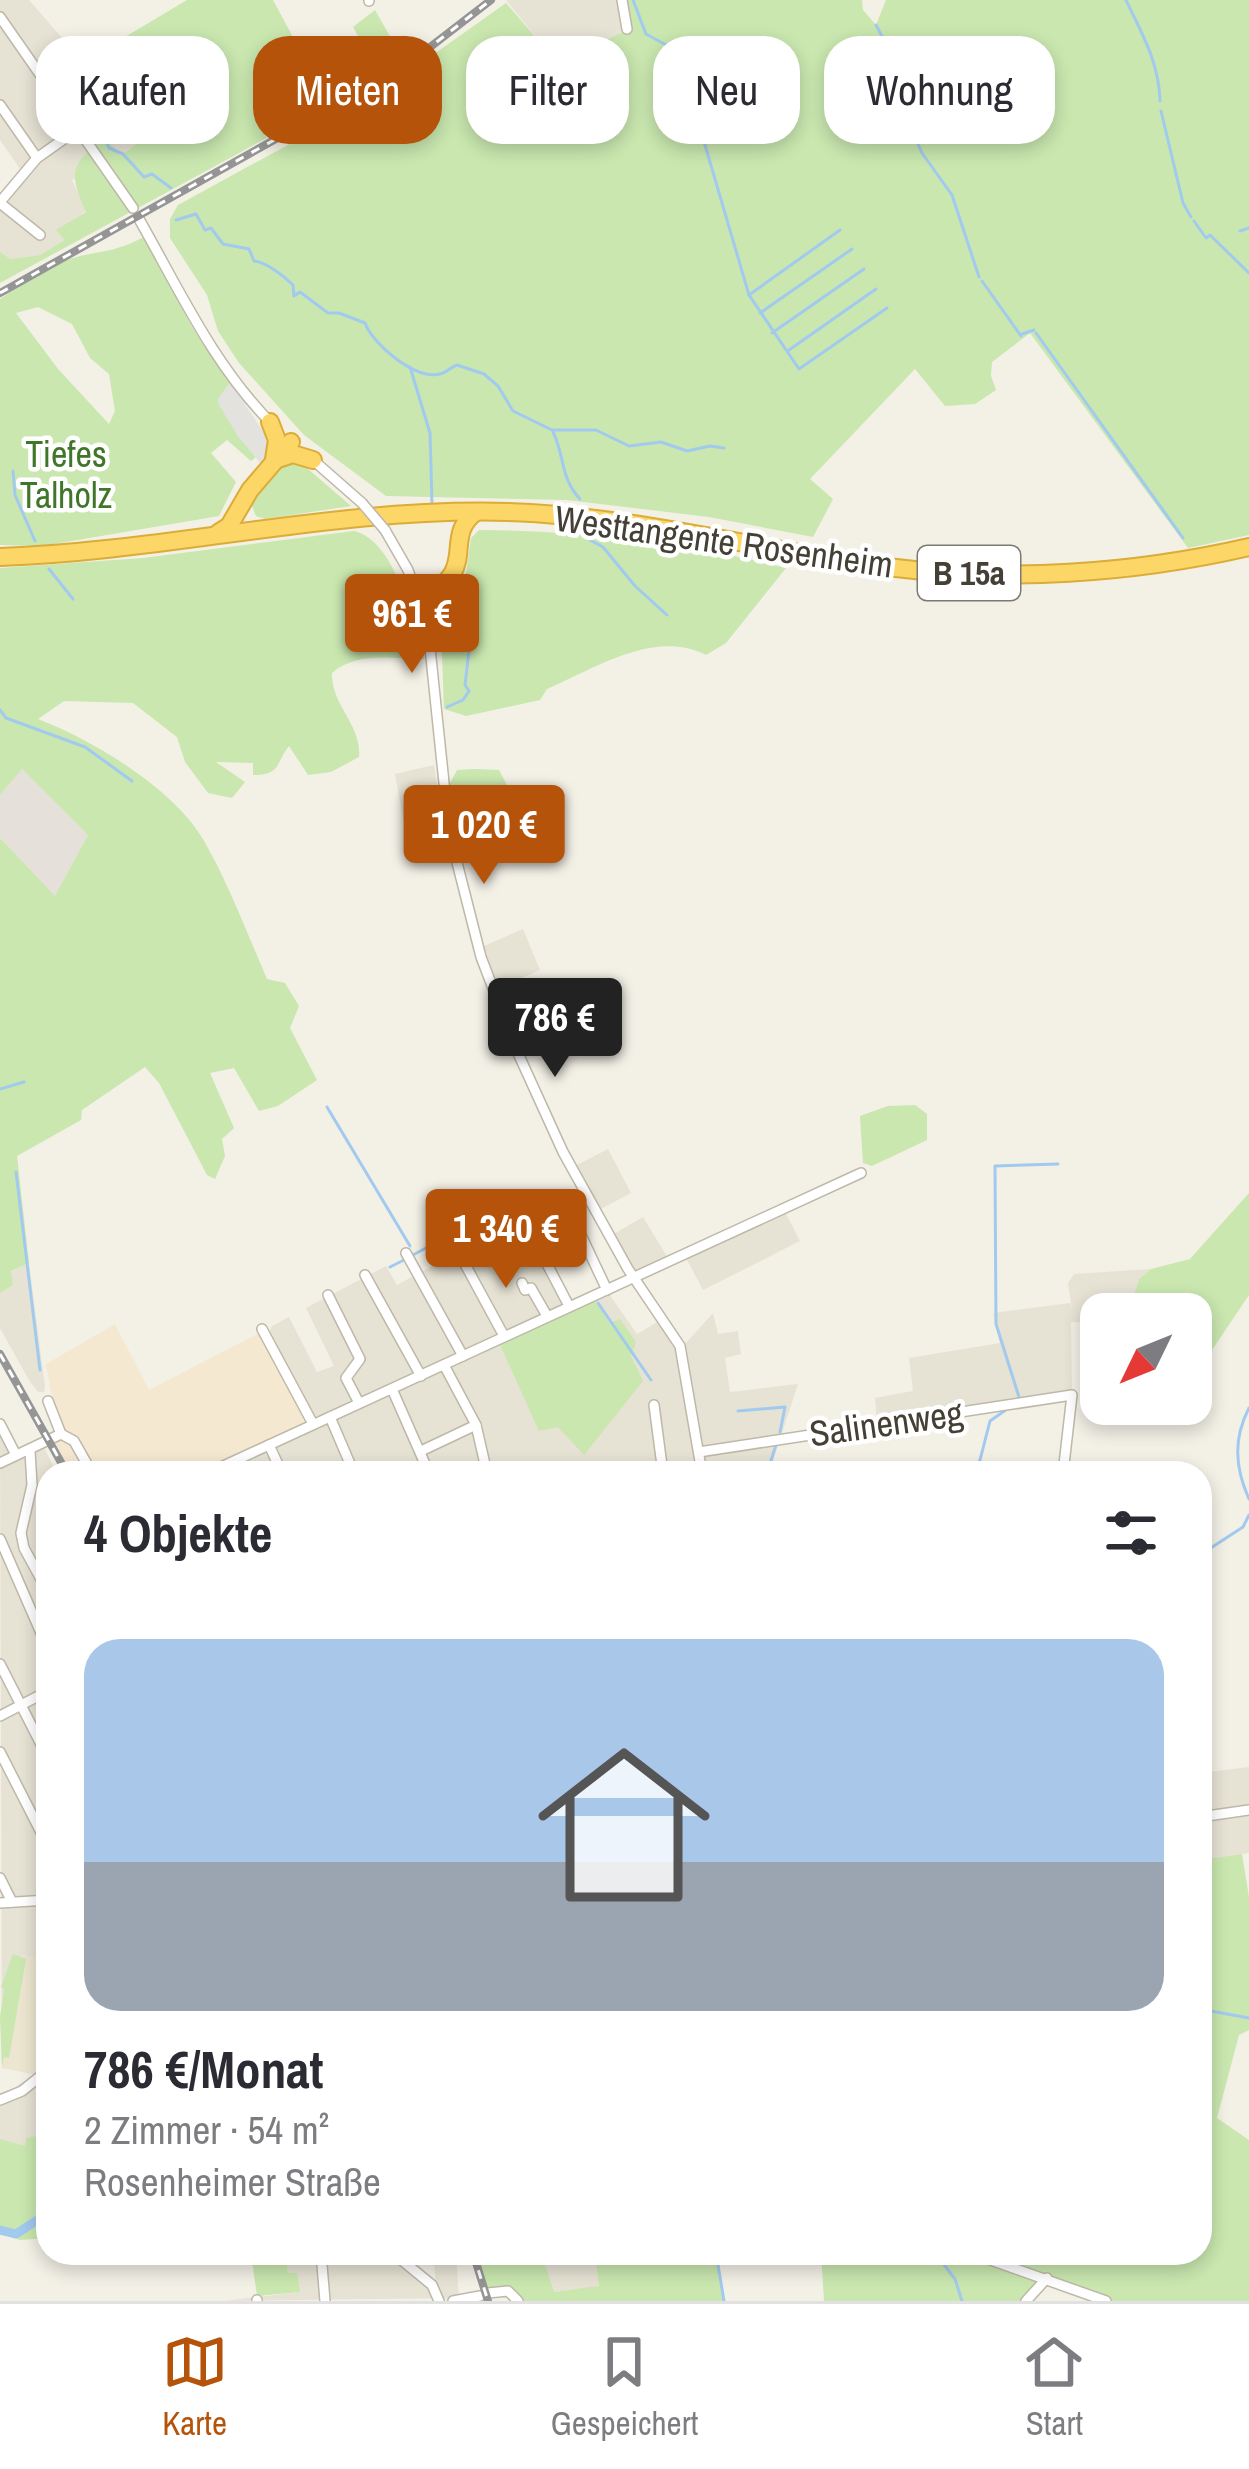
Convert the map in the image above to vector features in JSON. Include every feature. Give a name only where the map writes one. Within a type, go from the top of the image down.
[{"type":"highway","points":[[270,422],[278,440],[274,460]]},
{"type":"highway","points":[[216,534],[230,526],[247,495],[291,442]]},
{"type":"highway","points":[[274,460],[293,454],[313,460]]},
{"type":"highway","points":[[247,495],[249,513],[270,527]]},
{"type":"highway","points":[[446,512],[460,531]]},
{"type":"highway","points":[[419,597],[440,589],[455,572],[460,531],[476,512]]},
{"type":"highway","name":"Westtangente Rosenheim","points":[[270,527],[346,517],[476,512],[629,523],[891,568],[974,573],[1103,569],[1249,547]]},
{"type":"highway","name":"B 15a","points":[[0,556],[62,554],[270,527]]},
{"type":"street","points":[[622,0],[627,28]]},
{"type":"street","points":[[0,16],[36,68]]},
{"type":"street","points":[[0,105],[37,158]]},
{"type":"street","points":[[40,235],[0,202],[37,158],[57,144]]},
{"type":"street","points":[[88,144],[133,208]]},
{"type":"street","points":[[140,219],[213,351],[270,422],[362,503],[385,530],[408,570],[428,629],[444,801],[463,897],[487,975],[563,1152],[634,1279],[680,1346],[700,1461]]},
{"type":"street","points":[[234,1461],[861,1173]]},
{"type":"street","points":[[569,1306],[524,1220],[565,1199],[607,1290]]},
{"type":"street","points":[[447,1231],[505,1336]]},
{"type":"street","points":[[406,1253],[463,1356]]},
{"type":"street","points":[[365,1275],[421,1376]]},
{"type":"street","points":[[522,1283],[526,1290],[531,1288],[547,1316]]},
{"type":"street","points":[[328,1295],[360,1359],[346,1378],[359,1403]]},
{"type":"street","points":[[262,1329],[313,1424]]},
{"type":"street","points":[[444,1365],[476,1426],[484,1461]]},
{"type":"street","points":[[392,1389],[425,1461]]},
{"type":"street","name":"Salinenweg","points":[[699,1452],[1072,1395],[1064,1461]]},
{"type":"street","points":[[48,1400],[61,1434],[74,1441],[85,1461]]},
{"type":"street","points":[[654,1405],[661,1461]]},
{"type":"street","points":[[330,1417],[349,1461]]},
{"type":"street","points":[[0,1424],[16,1455]]},
{"type":"street","points":[[422,1451],[476,1426]]},
{"type":"street","points":[[0,1463],[61,1434]]},
{"type":"street","points":[[269,1445],[276,1461]]},
{"type":"street","points":[[33,1448],[32,1485],[22,1533],[36,1570]]},
{"type":"street","points":[[0,1539],[36,1622]]},
{"type":"street","points":[[0,1664],[36,1734]]},
{"type":"street","points":[[0,1716],[36,1697]]},
{"type":"street","points":[[0,1752],[36,1822]]},
{"type":"street","points":[[1212,1815],[1249,1810]]},
{"type":"street","points":[[0,1878],[6,1903],[36,1901]]},
{"type":"street","points":[[0,2099],[36,2080]]},
{"type":"street","points":[[322,2265],[325,2301]]},
{"type":"street","points":[[408,2265],[432,2285],[439,2301]]},
{"type":"street","points":[[1007,2265],[1106,2301]]},
{"type":"street","points":[[1027,2301],[1047,2278]]},
{"type":"street","points":[[453,2301],[508,2291],[518,2301]]},
{"type":"shaded area","points":[[0,0],[29,0],[60,36],[36,36],[36,144],[135,144],[72,180],[86,211],[57,231],[66,240],[40,255],[9,259],[0,252],[0,196],[21,170],[0,140]]},
{"type":"shaded area","points":[[506,0],[625,0],[629,24],[614,36],[535,36]]},
{"type":"shaded area","points":[[230,383],[274,447],[261,464],[219,405]]},
{"type":"shaded area","points":[[434,765],[438,831],[407,839],[395,774]]},
{"type":"shaded area","points":[[22,768],[88,835],[55,897],[0,838],[0,795]]},
{"type":"shaded area","points":[[523,929],[540,970],[498,988],[484,946]]},
{"type":"shaded area","points":[[608,1149],[631,1193],[599,1210],[575,1166]]},
{"type":"shaded area","points":[[784,1210],[800,1241],[703,1290],[685,1256]]},
{"type":"shaded area","points":[[643,1217],[669,1260],[635,1276],[612,1235]]},
{"type":"shaded area","points":[[481,1249],[496,1273],[535,1255],[563,1307],[321,1417],[313,1416],[269,1333],[272,1326],[289,1317],[317,1372],[334,1366],[306,1308],[386,1266],[397,1285],[434,1265],[445,1267]]},
{"type":"shaded area","points":[[29,1263],[44,1392],[38,1392],[29,1380],[0,1328],[0,1293],[13,1285],[10,1272]]},
{"type":"shaded area","points":[[1151,1269],[1139,1279],[1135,1293],[1080,1293],[1080,1322],[1071,1322],[1072,1394],[877,1422],[875,1398],[913,1391],[909,1358],[1000,1343],[993,1313],[1070,1303],[1072,1310],[1068,1283],[1074,1274]]},
{"type":"shaded area","points":[[609,1294],[637,1334],[659,1321],[676,1346],[685,1344],[713,1313],[718,1334],[738,1331],[741,1354],[725,1358],[730,1392],[798,1384],[773,1461],[247,1461],[499,1343],[539,1430],[610,1323],[593,1298]]},
{"type":"shaded area","points":[[115,1324],[149,1390],[263,1331],[313,1424],[234,1461],[63,1461],[52,1441],[59,1438],[46,1364]]},
{"type":"shaded area","points":[[0,1428],[16,1457],[23,1459],[43,1446],[51,1461],[36,1461],[36,1958],[22,1955],[2,2068]]},
{"type":"shaded area","points":[[1249,1767],[1249,1807],[1212,1811],[1212,1772]]},
{"type":"shaded area","points":[[1249,1814],[1249,1853],[1212,1858],[1212,1819]]},
{"type":"shaded area","points":[[22,1955],[36,1958],[36,2075],[2,2068]]},
{"type":"shaded area","points":[[36,2074],[36,2142],[25,2147],[0,2139],[0,2097]]},
{"type":"shaded area","points":[[287,2265],[415,2265],[436,2284],[434,2265],[457,2265],[459,2298],[224,2301],[300,2292]]},
{"type":"shaded area","points":[[545,2265],[596,2265],[599,2287],[553,2292]]},
{"type":"green space","points":[[187,0],[273,0],[292,36],[253,36],[255,144],[0,283],[0,252],[10,259],[40,255],[65,240],[56,230],[86,212],[75,177],[79,162],[95,144],[111,144],[121,156],[135,144],[229,144],[229,36],[127,36]]},
{"type":"green space","points":[[625,0],[862,0],[863,10],[876,25],[886,0],[1249,0],[1249,535],[1188,548],[1030,333],[992,362],[996,390],[975,404],[945,406],[915,369],[810,479],[833,499],[813,537],[709,517],[567,500],[386,496],[304,435],[239,363],[218,331],[207,295],[170,238],[170,219],[178,205],[289,144],[442,144],[442,48],[506,3],[535,36],[466,36],[466,144],[629,144],[629,36],[614,36],[629,24]]},
{"type":"green space","points":[[375,10],[390,36],[358,36],[353,27]]},
{"type":"green space","name":"Tiefes Talholz","points":[[144,237],[192,327],[230,383],[218,399],[256,457],[251,461],[227,440],[211,453],[236,482],[219,516],[42,546],[0,545],[0,299],[59,262]],"holes":[[[38,307],[72,324],[90,358],[109,374],[115,411],[109,424],[58,369],[16,313]]]},
{"type":"green space","points":[[282,461],[301,463],[351,506],[265,519],[256,516],[250,501]]},
{"type":"green space","points":[[479,530],[634,540],[786,568],[726,643],[706,655],[666,646],[625,654],[547,689],[540,700],[466,716],[444,709],[440,599],[466,573],[471,538]]},
{"type":"green space","points":[[354,531],[375,543],[392,566],[408,618],[419,625],[424,659],[364,659],[332,673],[336,695],[356,735],[359,757],[331,772],[308,775],[289,746],[268,773],[253,775],[253,763],[216,762],[245,782],[232,798],[208,793],[185,762],[177,737],[133,703],[64,701],[38,719],[127,766],[187,817],[219,869],[267,979],[285,983],[299,1006],[290,1028],[317,1080],[278,1106],[259,1111],[234,1068],[210,1073],[234,1128],[222,1139],[225,1156],[215,1179],[207,1175],[159,1083],[145,1067],[82,1110],[81,1120],[17,1156],[29,1263],[11,1271],[13,1285],[0,1293],[0,838],[55,896],[88,835],[22,769],[0,795],[0,568],[143,558]]},
{"type":"green space","points":[[457,770],[499,770],[508,787],[499,816],[479,824],[476,804],[458,805],[448,787]]},
{"type":"green space","points":[[915,1105],[927,1114],[927,1140],[872,1166],[863,1163],[860,1116],[888,1106]]},
{"type":"green space","points":[[1249,1193],[1249,1295],[1212,1350],[1212,1293],[1135,1293],[1139,1279],[1151,1269],[1190,1259]]},
{"type":"green space","points":[[593,1298],[610,1323],[620,1319],[636,1342],[631,1356],[643,1381],[584,1455],[558,1427],[539,1431],[499,1343]]},
{"type":"green space","points":[[1242,1854],[1249,1897],[1249,2030],[1239,2035],[1217,2118],[1249,2140],[1249,2301],[1108,2301],[1012,2265],[1212,2265],[1212,1858]]},
{"type":"green space","points":[[13,1954],[26,1959],[9,2058],[4,2057],[2,2068],[1,1987]]},
{"type":"green space","points":[[36,2136],[36,2239],[20,2240],[0,2234],[0,2139],[25,2146],[26,2138]]},
{"type":"green space","points":[[253,2265],[287,2265],[288,2273],[297,2273],[300,2292],[257,2296]]},
{"type":"green space","points":[[479,2265],[545,2265],[554,2292],[599,2286],[596,2265],[718,2265],[724,2301],[520,2301],[512,2291],[487,2291]]},
{"type":"green space","points":[[822,2265],[996,2265],[1041,2281],[1023,2301],[824,2301]]},
{"type":"waterway","points":[[633,0],[646,34],[653,38]]},
{"type":"waterway","points":[[1126,0],[1153,61],[1160,101]]},
{"type":"waterway","points":[[876,25],[892,55],[907,120],[922,153],[952,195],[979,277]]},
{"type":"waterway","points":[[1161,111],[1183,203],[1191,217]]},
{"type":"waterway","points":[[107,144],[144,177],[152,174],[171,188]]},
{"type":"waterway","points":[[705,144],[749,295],[799,369],[887,308]]},
{"type":"waterway","points":[[176,220],[196,214],[205,230],[211,228],[223,244],[249,249],[254,261],[285,278],[293,285],[294,296],[300,292],[328,313],[365,323],[385,350],[407,366],[430,374],[457,365],[484,374],[498,386],[513,411],[552,430],[596,430],[629,446],[661,442],[687,451],[724,448]]},
{"type":"waterway","points":[[1194,221],[1206,238],[1210,235],[1249,273]]},
{"type":"waterway","points":[[1240,231],[1249,228]]},
{"type":"waterway","points":[[749,295],[840,230]]},
{"type":"waterway","points":[[760,313],[852,249]]},
{"type":"waterway","points":[[772,333],[864,269]]},
{"type":"waterway","points":[[982,281],[1021,336]]},
{"type":"waterway","points":[[789,350],[876,289]]},
{"type":"waterway","points":[[1022,334],[1034,330]]},
{"type":"waterway","points":[[1036,333],[1183,538]]},
{"type":"waterway","points":[[410,367],[430,433],[432,504]]},
{"type":"waterway","points":[[553,432],[569,483],[580,499]]},
{"type":"waterway","points":[[13,471],[15,495],[35,541]]},
{"type":"waterway","points":[[584,527],[590,540],[603,547],[667,615]]},
{"type":"waterway","points":[[49,569],[73,599]]},
{"type":"waterway","points":[[446,598],[469,636]]},
{"type":"waterway","points":[[447,707],[463,700],[469,691],[465,685],[470,642]]},
{"type":"waterway","points":[[0,710],[6,718],[85,747],[132,781]]},
{"type":"waterway","points":[[0,1089],[24,1082]]},
{"type":"waterway","points":[[327,1107],[410,1246]]},
{"type":"waterway","points":[[1019,1397],[996,1324],[995,1166],[1058,1164]]},
{"type":"waterway","points":[[16,1172],[40,1370]]},
{"type":"waterway","points":[[494,1212],[512,1204],[521,1222]]},
{"type":"waterway","points":[[455,1232],[489,1215]]},
{"type":"waterway","points":[[413,1255],[446,1237]]},
{"type":"waterway","points":[[390,1267],[404,1260]]},
{"type":"waterway","points":[[598,1303],[651,1380]]},
{"type":"waterway","points":[[738,1411],[785,1407],[780,1432]]},
{"type":"waterway","points":[[979,1461],[990,1421],[1010,1407]]},
{"type":"waterway","points":[[1249,1408],[1238,1453],[1249,1499]]},
{"type":"waterway","points":[[771,1461],[776,1445]]},
{"type":"waterway","points":[[1212,1547],[1243,1527],[1249,1515]]},
{"type":"waterway","points":[[1212,2011],[1249,2018]]},
{"type":"waterway","points":[[0,2230],[16,2234],[36,2221]]},
{"type":"waterway","points":[[718,2265],[724,2301]]},
{"type":"waterway","points":[[944,2265],[962,2301]]},
{"type":"railway","points":[[0,293],[403,68],[491,0]]},
{"type":"railway","points":[[0,1354],[60,1461]]},
{"type":"railway","points":[[477,2265],[488,2301]]}]
